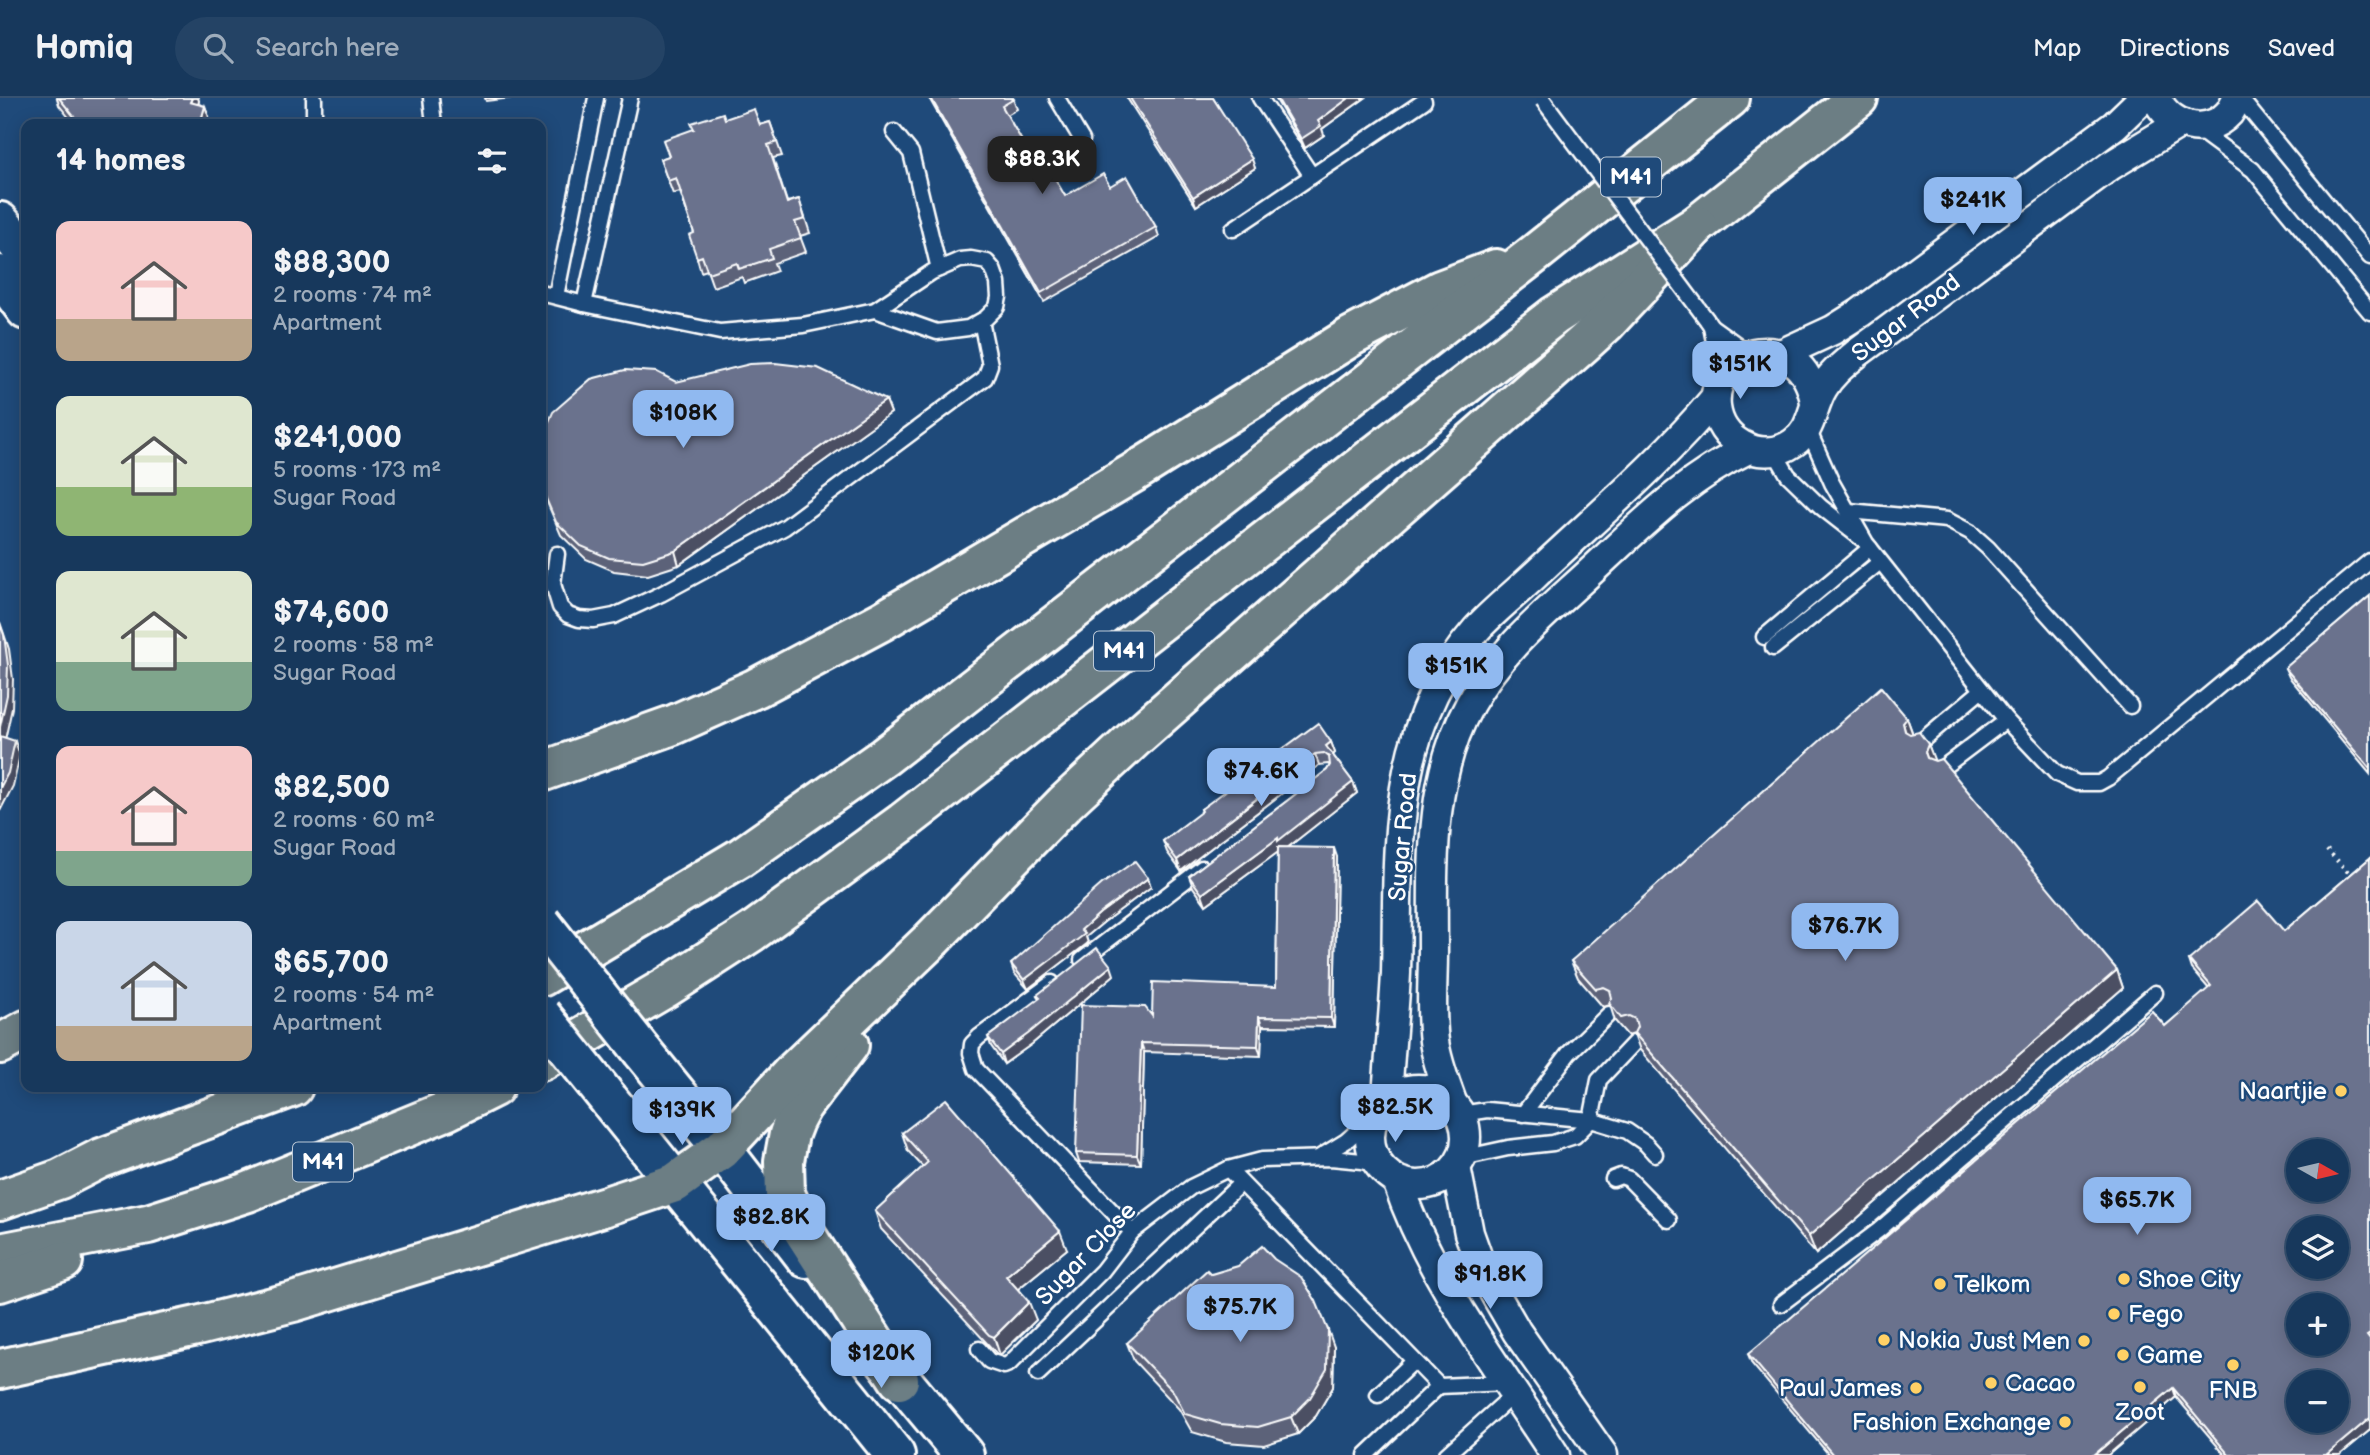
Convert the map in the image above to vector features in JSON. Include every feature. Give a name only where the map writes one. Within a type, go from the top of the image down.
[{"type":"highway","name":"M41","points":[[546,974],[740,858],[884,757],[1532,256],[1730,98]]},
{"type":"highway","name":"M41","points":[[546,1058],[667,987],[799,899],[914,814],[1554,316],[1697,225],[1858,98]]},
{"type":"highway","points":[[0,1369],[293,1302],[675,1183],[722,1149],[792,1073],[930,941],[1065,803],[1135,738],[1598,330],[1697,225]]},
{"type":"highway","points":[[546,770],[673,725],[756,688],[906,607],[1133,473],[1352,336],[1440,290],[1532,256]]},
{"type":"highway","points":[[899,1380],[796,1218],[785,1194],[784,1161],[789,1134],[802,1107],[930,941]]},
{"type":"highway","points":[[0,1044],[21,1033]]},
{"type":"highway","points":[[0,1200],[60,1179],[99,1159],[280,1092]]},
{"type":"highway","name":"M41","points":[[0,1253],[148,1224],[248,1192],[446,1111],[484,1092]]},
{"type":"highway","points":[[0,1181],[99,1159]]},
{"type":"highway","points":[[0,1282],[93,1251],[148,1224]]},
{"type":"main road","points":[[0,222],[21,248]]},
{"type":"main road","points":[[0,275],[21,303]]},
{"type":"main road","points":[[546,929],[722,1149],[899,1380],[964,1455]]},
{"type":"main road","points":[[546,1021],[895,1455]]},
{"type":"street","name":"Sugar Road","points":[[1782,354],[1833,330],[1860,313],[2115,125],[2143,98]]},
{"type":"street","points":[[2156,98],[2161,109],[2187,125]]},
{"type":"street","name":"Sugar Road","points":[[1815,401],[1832,376],[1856,354],[2110,166],[2187,125],[2214,124],[2229,113],[2239,98]]},
{"type":"street","points":[[1750,354],[1782,354],[1795,361],[1806,372],[1813,386],[1813,416],[1808,429],[1793,443],[1761,450],[1734,441],[1723,429],[1715,398],[1718,384],[1725,371],[1750,354]]},
{"type":"street","name":"Sugar Road","points":[[1381,1108],[1395,976],[1400,824],[1409,764],[1423,714],[1447,669],[1476,630],[1679,440],[1715,398]]},
{"type":"street","name":"Sugar Road","points":[[1456,1108],[1438,1060],[1432,1023],[1433,902],[1441,781],[1458,728],[1486,678],[1519,638],[1691,481],[1724,460],[1761,450]]},
{"type":"street","points":[[1555,1455],[1456,1305],[1370,1141],[1370,1128],[1381,1108],[1397,1093],[1420,1089],[1442,1095],[1456,1108],[1466,1136],[1459,1163],[1469,1233],[1484,1275],[1517,1332],[1603,1455]]},
{"type":"street","points":[[1387,1173],[1413,1186],[1429,1185],[1444,1178],[1459,1163]]},
{"type":"lane","points":[[314,98],[314,119]]},
{"type":"lane","points":[[431,98],[433,119]]},
{"type":"lane","points":[[556,296],[596,98]]},
{"type":"lane","points":[[584,304],[630,98]]},
{"type":"lane","points":[[1057,98],[1082,140]]},
{"type":"lane","points":[[1260,98],[1312,176]]},
{"type":"lane","points":[[2239,98],[2370,257]]},
{"type":"lane","points":[[1542,99],[1709,323],[1750,354]]},
{"type":"lane","points":[[1233,229],[1424,101]]},
{"type":"lane","points":[[2187,125],[2253,170],[2370,312]]},
{"type":"lane","points":[[894,132],[911,153],[939,269]]},
{"type":"lane","points":[[546,294],[719,332],[803,325],[875,310],[939,269],[971,258],[987,262],[998,283],[997,307],[968,328],[937,332],[875,310]]},
{"type":"lane","points":[[557,554],[553,584],[560,607],[568,615],[593,620],[614,616],[660,594],[785,527],[985,378],[990,365],[981,321]]},
{"type":"lane","points":[[1709,323],[1725,371]]},
{"type":"lane","points":[[1808,429],[1832,483],[1880,562],[2006,720],[2057,774],[2077,783],[2099,783],[2108,778],[2370,561]]},
{"type":"lane","points":[[1761,450],[1821,507],[1868,545]]},
{"type":"lane","points":[[1849,510],[1947,520],[1970,532],[1988,548],[2130,706]]},
{"type":"lane","points":[[1868,545],[1768,642],[1880,562]]},
{"type":"lane","points":[[1919,743],[1982,690]]},
{"type":"lane","points":[[1941,769],[2006,720]]},
{"type":"lane","points":[[1132,1232],[976,1069],[971,1053],[972,1044],[1218,856]]},
{"type":"lane","points":[[1781,1304],[1879,1230],[2155,993]]},
{"type":"lane","points":[[1522,1114],[1569,1053],[1609,1014]]},
{"type":"lane","points":[[1459,1163],[1508,1148],[1565,1140],[1575,1136],[1591,1120],[1599,1080],[1634,1044]]},
{"type":"lane","points":[[1318,1158],[1356,1134],[1381,1108]]},
{"type":"lane","points":[[1456,1108],[1591,1120],[1627,1131],[1655,1154]]},
{"type":"lane","name":"Sugar Close","points":[[979,1349],[989,1361],[999,1365],[1009,1364],[1102,1271],[1132,1232],[1191,1187],[1227,1169],[1262,1160],[1318,1158],[1348,1159],[1387,1173]]},
{"type":"lane","points":[[1227,1169],[1439,1386],[1511,1388]]},
{"type":"lane","points":[[1613,1179],[1621,1175],[1629,1179],[1669,1220]]},
{"type":"lane","points":[[1038,1374],[1241,1183]]},
{"type":"lane","points":[[1378,1395],[1414,1361]]},
{"type":"lane","points":[[1366,1455],[1439,1386]]},
{"type":"lane","points":[[1446,1455],[1511,1388]]},
{"type":"path","points":[[2327,850],[2357,881]]},
{"type":"building","points":[[59,98],[192,98],[190,102],[205,106],[201,119],[76,119]]},
{"type":"building","points":[[931,98],[1013,98],[1002,106],[1035,164],[1044,159],[1065,196],[1103,174],[1110,186],[1127,176],[1156,227],[1041,293]]},
{"type":"building","points":[[1130,98],[1213,98],[1252,159],[1193,197]]},
{"type":"building","points":[[1277,98],[1349,98],[1318,121],[1321,126],[1301,139]]},
{"type":"building","points":[[754,109],[760,125],[770,122],[777,142],[768,145],[787,203],[799,199],[805,219],[795,222],[801,238],[769,249],[772,258],[739,269],[737,263],[708,273],[702,256],[697,258],[689,235],[694,233],[676,178],[668,181],[660,159],[669,156],[663,140],[694,129],[691,123],[723,113],[725,119]]},
{"type":"building","points":[[775,363],[818,368],[886,400],[675,551],[643,561],[609,558],[581,546],[556,522],[546,499],[546,428],[553,412],[591,379],[625,370],[657,372],[676,382],[750,364]]},
{"type":"building","points":[[2370,596],[2370,769],[2285,668]]},
{"type":"building","points":[[0,624],[8,665],[7,695],[0,727]]},
{"type":"building","points":[[1881,687],[1907,718],[1903,723],[1905,731],[1910,734],[1919,732],[1928,744],[1925,752],[1927,758],[1935,761],[1941,759],[2117,970],[1809,1236],[1634,1033],[1637,1027],[1635,1019],[1629,1016],[1621,1018],[1609,1003],[1612,998],[1610,990],[1604,987],[1596,989],[1571,961]]},
{"type":"building","points":[[1318,723],[1331,742],[1326,746],[1353,782],[1278,841],[1278,838],[1202,894],[1189,876],[1327,770],[1330,765],[1329,757],[1324,753],[1315,754],[1177,860],[1163,841],[1202,811],[1201,809]]},
{"type":"building","points":[[0,736],[15,741],[8,773],[0,788]]},
{"type":"building","points":[[1278,847],[1334,848],[1331,1018],[1259,1017],[1258,1046],[1141,1043],[1137,1155],[1076,1153],[1081,1005],[1145,1007],[1152,1016],[1153,982],[1276,987]]},
{"type":"building","points":[[2370,858],[2370,1334],[2367,1336],[2370,1340],[2370,1418],[2326,1455],[2229,1455],[2173,1388],[2094,1455],[1833,1455],[1748,1354],[2152,1011],[2165,1026],[2211,986],[2189,960],[2258,901],[2284,931]]},
{"type":"building","points":[[1135,861],[1148,878],[1100,913],[1081,930],[1085,934],[1024,980],[1011,964],[1102,884]]},
{"type":"building","points":[[1097,948],[1111,966],[1001,1054],[988,1037],[1040,998],[1037,995]]},
{"type":"building","points":[[946,1099],[1060,1231],[1006,1276],[1029,1302],[994,1337],[989,1335],[875,1211],[928,1162],[902,1133]]},
{"type":"building","points":[[1262,1246],[1274,1259],[1301,1277],[1316,1301],[1328,1330],[1327,1369],[1310,1398],[1291,1417],[1258,1427],[1220,1424],[1185,1414],[1173,1391],[1127,1343],[1207,1270],[1211,1274],[1238,1266]]},
{"type":"place","name":"Naartjie","points":[[2341,1091]]},
{"type":"place","name":"Shoe City","points":[[2124,1279]]},
{"type":"place","name":"Telkom","points":[[1940,1284]]},
{"type":"place","name":"Fego","points":[[2114,1314]]},
{"type":"place","name":"Nokia","points":[[1884,1340]]},
{"type":"place","name":"Just Men","points":[[2084,1341]]},
{"type":"place","name":"Game","points":[[2123,1355]]},
{"type":"place","name":"FNB","points":[[2233,1365]]},
{"type":"place","name":"Cacao","points":[[1991,1383]]},
{"type":"place","name":"Zoot","points":[[2140,1387]]},
{"type":"place","name":"Paul James","points":[[1916,1388]]},
{"type":"place","name":"Fashion Exchange","points":[[2065,1422]]}]
